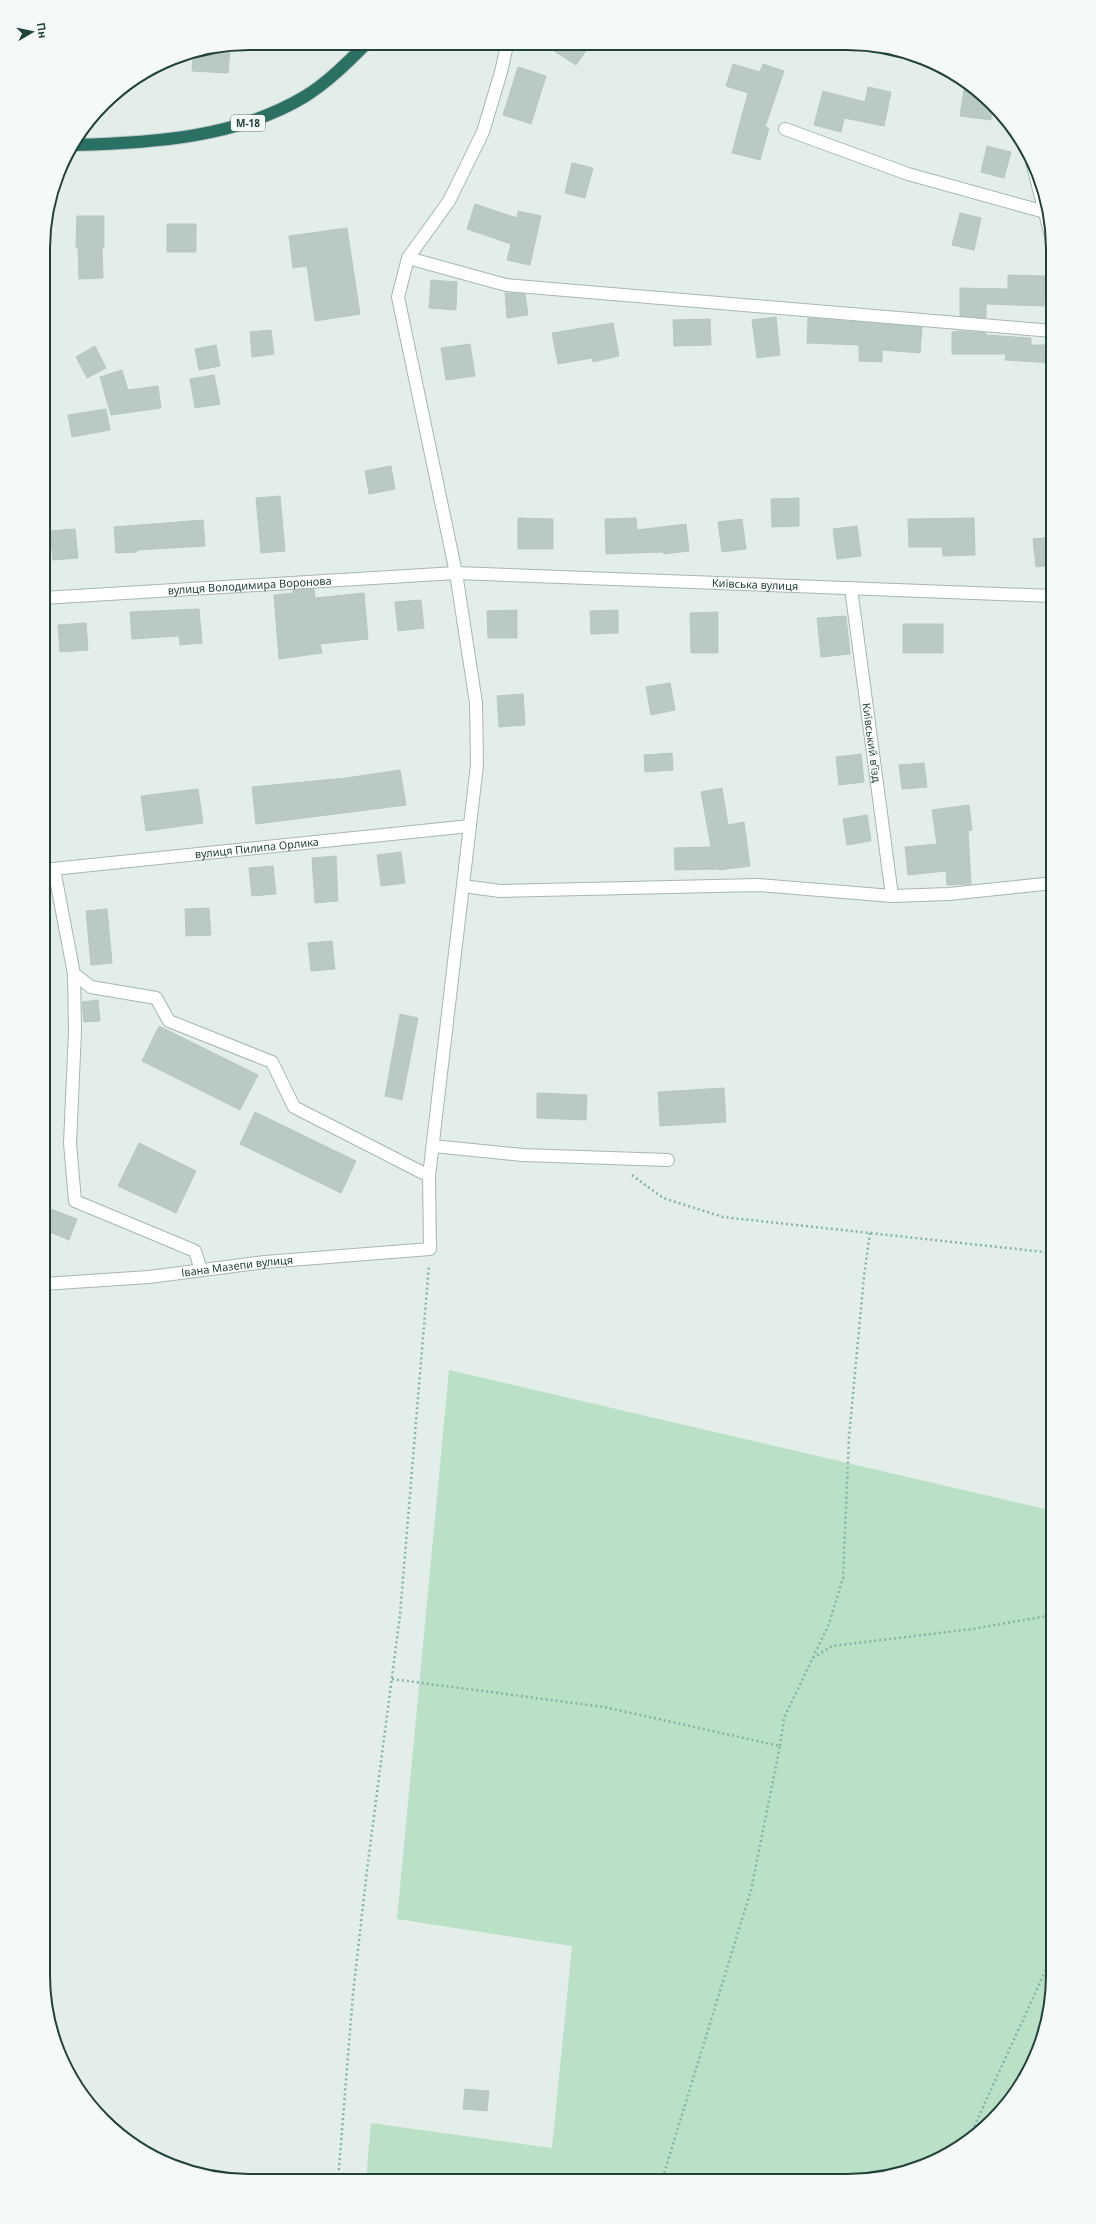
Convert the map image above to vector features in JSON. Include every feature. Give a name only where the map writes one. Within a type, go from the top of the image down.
[{"type":"highway","name":"М-18","points":[[80,146],[214,132],[256,121],[304,97],[338,71],[360,50]]},
{"type":"street","points":[[430,1250],[429,1176],[477,765],[476,703],[456,573],[398,297],[408,258],[448,201],[483,132],[501,72],[506,50]]},
{"type":"street","points":[[784,129],[908,174],[1042,211]]},
{"type":"street","points":[[408,258],[506,286],[1046,330]]},
{"type":"street","name":"Київська вулиця","points":[[456,573],[1046,596]]},
{"type":"street","name":"вулиця Володимира Воронова","points":[[50,598],[456,573]]},
{"type":"street","name":"Київський в’їзд","points":[[851,588],[892,896]]},
{"type":"street","name":"вулиця Пилипа Орлика","points":[[50,869],[470,826]]},
{"type":"street","points":[[50,873],[74,974],[75,1031],[70,1143],[75,1201],[195,1250],[201,1270]]},
{"type":"street","points":[[463,886],[500,891],[758,885],[892,896],[950,894],[1046,884]]},
{"type":"street","points":[[74,974],[91,987],[156,998],[168,1021],[272,1062],[294,1107],[429,1176]]},
{"type":"street","points":[[433,1146],[523,1155],[668,1160]]},
{"type":"street","name":"Івана Мазепи вулиця","points":[[50,1284],[149,1278],[265,1262],[430,1250]]},
{"type":"path","points":[[608,1158],[663,1198],[723,1217],[1046,1252]]},
{"type":"path","points":[[664,2174],[751,1890],[780,1746],[784,1718],[829,1624],[843,1578],[849,1437],[864,1276],[870,1233]]},
{"type":"path","points":[[338,2174],[354,1986],[400,1615],[430,1250]]},
{"type":"path","points":[[812,1658],[832,1646],[972,1629],[1046,1616]]},
{"type":"path","points":[[392,1679],[604,1707],[780,1746]]},
{"type":"path","points":[[973,2129],[1046,1969]]},
{"type":"green space","points":[[449,1370],[1046,1509],[1046,1988],[1042,2014],[1031,2051],[1005,2096],[978,2125],[946,2147],[923,2159],[911,2163],[886,2170],[860,2174],[367,2174],[371,2123],[552,2148],[572,1946],[397,1919]]},
{"type":"building","points":[[553,50],[586,50],[576,65]]},
{"type":"building","points":[[230,51],[228,73],[192,71],[193,59]]},
{"type":"building","points":[[733,64],[760,72],[763,64],[784,71],[765,127],[769,128],[760,160],[732,153],[748,93],[726,86]]},
{"type":"building","points":[[518,67],[546,76],[531,124],[503,115]]},
{"type":"building","points":[[868,87],[891,92],[884,126],[844,118],[841,132],[814,125],[823,91],[865,102]]},
{"type":"building","points":[[964,90],[968,91],[978,99],[992,113],[991,120],[960,116]]},
{"type":"building","points":[[987,146],[1011,152],[1004,178],[981,172]]},
{"type":"building","points":[[572,163],[593,168],[585,198],[565,193]]},
{"type":"building","points":[[475,204],[517,218],[518,211],[541,216],[530,265],[507,260],[511,244],[467,229]]},
{"type":"building","points":[[960,213],[981,218],[974,250],[952,245]]},
{"type":"building","points":[[77,216],[104,216],[104,247],[102,247],[103,278],[79,279],[78,247],[76,247]]},
{"type":"building","points":[[167,224],[196,224],[196,252],[167,252]]},
{"type":"building","points":[[347,228],[360,314],[315,321],[307,266],[293,268],[289,236]]},
{"type":"building","points":[[1008,275],[1045,276],[1044,306],[986,304],[986,318],[960,316],[960,288],[1008,289]]},
{"type":"building","points":[[431,280],[457,282],[456,310],[429,308]]},
{"type":"building","points":[[505,293],[525,294],[528,315],[507,318]]},
{"type":"building","points":[[776,317],[780,355],[757,358],[752,320]]},
{"type":"building","points":[[808,318],[922,327],[920,353],[882,350],[882,362],[859,361],[859,345],[807,343]]},
{"type":"building","points":[[710,319],[711,345],[674,346],[673,320]]},
{"type":"building","points":[[613,323],[619,356],[593,362],[592,358],[558,364],[552,333]]},
{"type":"building","points":[[271,330],[274,354],[252,357],[250,332]]},
{"type":"building","points":[[959,331],[986,333],[986,335],[1031,338],[1031,345],[1046,345],[1046,363],[1005,360],[1006,354],[952,354],[952,332]]},
{"type":"building","points":[[470,344],[475,376],[446,380],[441,348]]},
{"type":"building","points":[[216,345],[220,366],[199,370],[195,349]]},
{"type":"building","points":[[95,346],[106,368],[87,378],[76,357]]},
{"type":"building","points":[[122,370],[128,390],[158,386],[161,408],[111,415],[100,377]]},
{"type":"building","points":[[214,375],[220,404],[195,408],[190,379]]},
{"type":"building","points":[[106,409],[110,430],[72,437],[68,415]]},
{"type":"building","points":[[391,466],[395,489],[369,494],[365,471]]},
{"type":"building","points":[[280,496],[285,551],[261,553],[256,498]]},
{"type":"building","points":[[799,498],[799,526],[772,527],[771,499]]},
{"type":"building","points":[[518,518],[553,519],[553,549],[518,549]]},
{"type":"building","points":[[636,518],[637,530],[686,524],[689,551],[664,554],[663,552],[606,554],[605,519]]},
{"type":"building","points":[[974,518],[975,555],[943,556],[942,547],[909,547],[908,519]]},
{"type":"building","points":[[742,519],[746,549],[722,552],[718,522]]},
{"type":"building","points":[[203,520],[205,546],[137,550],[137,552],[116,553],[114,527]]},
{"type":"building","points":[[857,526],[861,556],[837,559],[833,529]]},
{"type":"building","points":[[75,529],[78,558],[53,560],[50,531]]},
{"type":"building","points":[[1046,538],[1046,566],[1036,567],[1033,539]]},
{"type":"building","points":[[314,589],[315,598],[364,593],[368,639],[320,644],[322,653],[279,659],[274,595],[293,593],[293,590]]},
{"type":"building","points":[[421,600],[424,628],[398,631],[395,602]]},
{"type":"building","points":[[199,609],[202,643],[180,645],[179,636],[132,639],[130,612]]},
{"type":"building","points":[[517,610],[517,638],[488,638],[487,611]]},
{"type":"building","points":[[618,610],[618,633],[591,634],[590,611]]},
{"type":"building","points":[[718,612],[718,653],[691,653],[690,613]]},
{"type":"building","points":[[846,616],[850,654],[821,657],[817,618]]},
{"type":"building","points":[[86,623],[88,650],[60,652],[58,625]]},
{"type":"building","points":[[903,624],[943,624],[943,653],[903,653]]},
{"type":"building","points":[[670,683],[675,710],[651,715],[646,687]]},
{"type":"building","points":[[523,694],[525,725],[499,727],[497,696]]},
{"type":"building","points":[[672,753],[673,770],[645,772],[644,755]]},
{"type":"building","points":[[861,754],[864,782],[839,785],[836,757]]},
{"type":"building","points":[[924,763],[927,787],[902,789],[899,765]]},
{"type":"building","points":[[400,770],[406,805],[256,824],[252,787],[346,778]]},
{"type":"building","points":[[722,788],[728,825],[744,822],[750,866],[719,870],[675,870],[674,848],[711,847],[701,792]]},
{"type":"building","points":[[198,789],[203,823],[146,831],[141,796]]},
{"type":"building","points":[[969,805],[972,830],[968,831],[971,884],[947,885],[946,871],[908,875],[905,847],[937,844],[932,810]]},
{"type":"building","points":[[867,815],[871,841],[847,845],[843,819]]},
{"type":"building","points":[[401,852],[405,883],[381,886],[377,855]]},
{"type":"building","points":[[336,856],[338,901],[315,903],[312,858]]},
{"type":"building","points":[[273,866],[276,894],[252,896],[249,868]]},
{"type":"building","points":[[209,908],[211,935],[186,936],[185,909]]},
{"type":"building","points":[[107,909],[112,963],[91,965],[86,911]]},
{"type":"building","points":[[332,941],[335,969],[311,971],[308,943]]},
{"type":"building","points":[[98,1000],[100,1021],[84,1022],[82,1002]]},
{"type":"building","points":[[400,1014],[418,1018],[402,1100],[385,1096]]},
{"type":"building","points":[[159,1026],[258,1075],[240,1110],[142,1061]]},
{"type":"building","points":[[724,1088],[726,1122],[660,1126],[658,1092]]},
{"type":"building","points":[[537,1093],[587,1095],[586,1120],[537,1118]]},
{"type":"building","points":[[255,1112],[356,1161],[341,1193],[240,1144]]},
{"type":"building","points":[[139,1143],[196,1171],[176,1213],[118,1186]]},
{"type":"building","points":[[50,1209],[77,1219],[69,1240],[50,1232]]},
{"type":"building","points":[[465,2089],[489,2091],[487,2111],[463,2109]]}]
